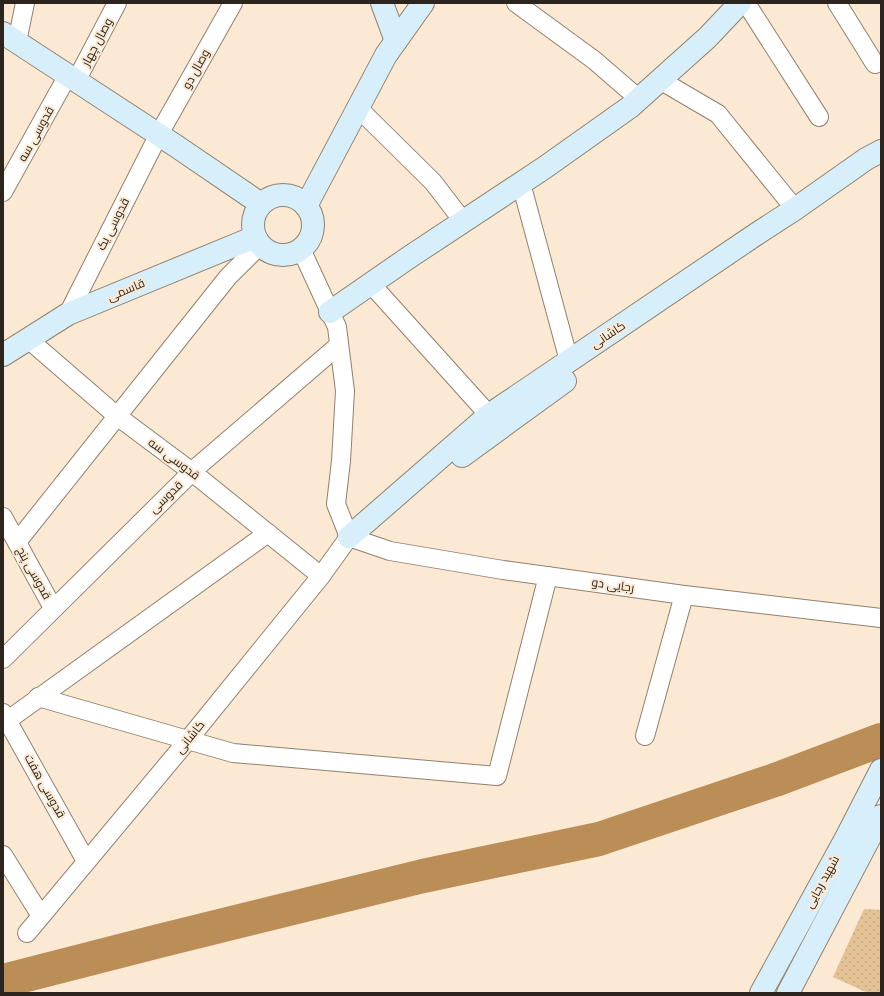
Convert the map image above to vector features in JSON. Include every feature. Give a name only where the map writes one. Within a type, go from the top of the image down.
[{"type":"street","points":[[25,3],[10,38],[159,134],[261,204]]},
{"type":"street","name":"وصال چهار","points":[[72,78],[117,3]]},
{"type":"street","name":"وصال دو","points":[[159,134],[233,3]]},
{"type":"street","points":[[382,3],[396,41]]},
{"type":"street","points":[[306,206],[386,55],[424,3]]},
{"type":"street","points":[[516,3],[594,60],[639,99]]},
{"type":"street","points":[[330,312],[521,183],[630,107],[708,37],[740,3]]},
{"type":"street","points":[[746,3],[819,117]]},
{"type":"street","points":[[837,3],[875,64]]},
{"type":"street","name":"قدوسی سه","points":[[3,192],[72,78]]},
{"type":"street","points":[[660,80],[718,114],[795,209]]},
{"type":"street","points":[[358,108],[433,182],[463,221]]},
{"type":"street","name":"قدوسی یک","points":[[68,314],[159,134]]},
{"type":"street","name":"کاشانی","points":[[27,933],[188,740],[321,576],[349,537],[489,415],[755,234],[795,209],[866,158],[881,151]]},
{"type":"street","name":"کاشانی","points":[[349,537],[644,324],[800,223],[881,167]]},
{"type":"street","points":[[521,183],[569,361]]},
{"type":"street","points":[[279,195],[289,195],[298,199],[306,206],[310,214],[312,232],[308,241],[302,248],[294,253],[284,255],[276,254],[267,251],[257,241],[252,228],[253,219],[261,204],[269,198],[279,195]]},
{"type":"street","points":[[17,542],[257,241]]},
{"type":"street","name":"قاسمی","points":[[3,356],[68,314],[257,241]]},
{"type":"street","points":[[302,248],[337,327],[345,391],[336,504],[349,537]]},
{"type":"street","points":[[371,284],[489,415]]},
{"type":"street","name":"قدوسی سه","points":[[28,339],[117,416],[192,472],[321,576]]},
{"type":"street","name":"قدوسی","points":[[3,659],[192,472],[339,345]]},
{"type":"street","name":"قدوسی پنج","points":[[3,517],[53,608]]},
{"type":"street","points":[[6,716],[38,698],[268,533]]},
{"type":"street","name":"رجایی دو","points":[[349,537],[390,551],[548,576],[684,595],[881,618]]},
{"type":"street","points":[[38,698],[233,753],[497,776],[548,576]]},
{"type":"street","points":[[645,736],[684,595]]},
{"type":"street","name":"قدوسی هفت","points":[[6,716],[86,861]]},
{"type":"street","name":"شهید رجایی","points":[[761,993],[846,838],[881,770]]},
{"type":"street","name":"شهید رجایی","points":[[788,993],[881,816]]},
{"type":"street","points":[[3,855],[41,916]]},
{"type":"shaded area","points":[[864,909],[881,910],[881,993],[868,993],[833,977]]},
{"type":"waterway","points":[[3,981],[423,876],[599,839],[775,780],[881,740]]}]
